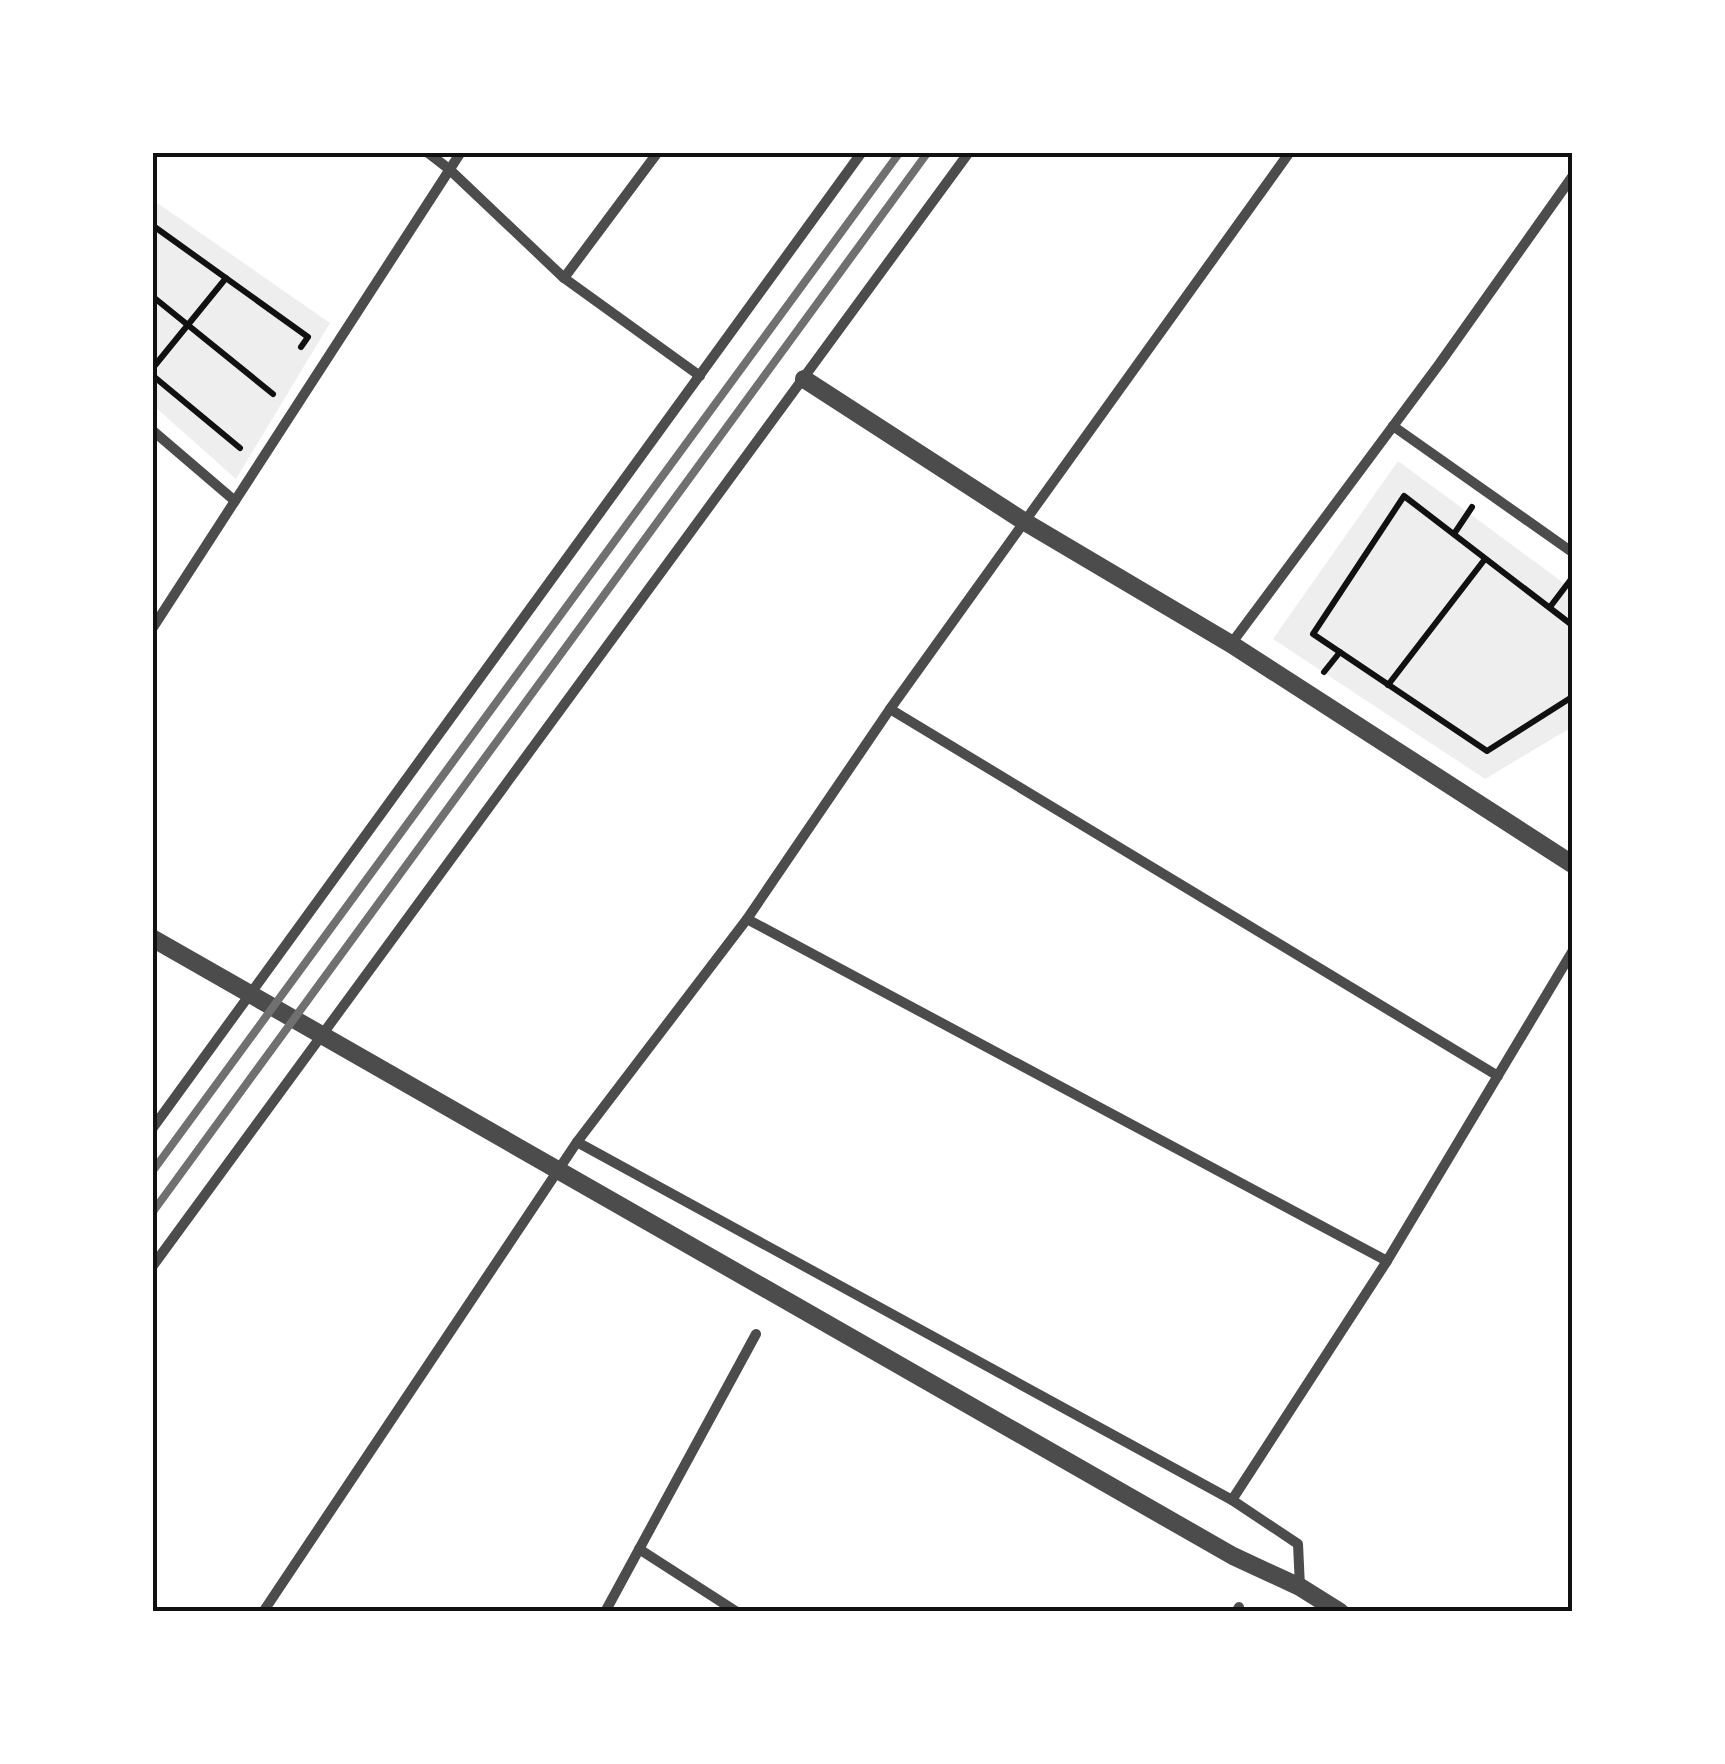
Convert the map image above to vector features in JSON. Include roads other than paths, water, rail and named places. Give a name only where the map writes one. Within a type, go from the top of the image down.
[{"type":"street","points":[[427,152],[449,168],[564,278],[700,376]]},
{"type":"street","points":[[152,629],[461,152]]},
{"type":"street","points":[[564,278],[658,152]]},
{"type":"street","points":[[152,1129],[862,152]]},
{"type":"street","points":[[152,1267],[969,152]]},
{"type":"street","points":[[264,1612],[577,1142],[747,919],[890,709],[1290,152]]},
{"type":"street","points":[[1231,644],[1572,177]]},
{"type":"street","points":[[804,379],[1025,522],[1231,644],[1572,864]]},
{"type":"street","points":[[1393,426],[1572,552]]},
{"type":"street","points":[[152,430],[235,501]]},
{"type":"street","points":[[890,709],[1498,1076]]},
{"type":"street","points":[[747,919],[1387,1261]]},
{"type":"street","points":[[152,938],[1233,1556],[1300,1587],[1340,1612]]},
{"type":"street","points":[[1232,1500],[1387,1261],[1572,952]]},
{"type":"street","points":[[577,1142],[1232,1500],[1298,1544],[1300,1587]]},
{"type":"street","points":[[605,1612],[756,1334]]},
{"type":"street","points":[[639,1549],[736,1612]]},
{"type":"railway","points":[[152,1172],[900,152]]},
{"type":"railway","points":[[152,1213],[928,152]]}]
